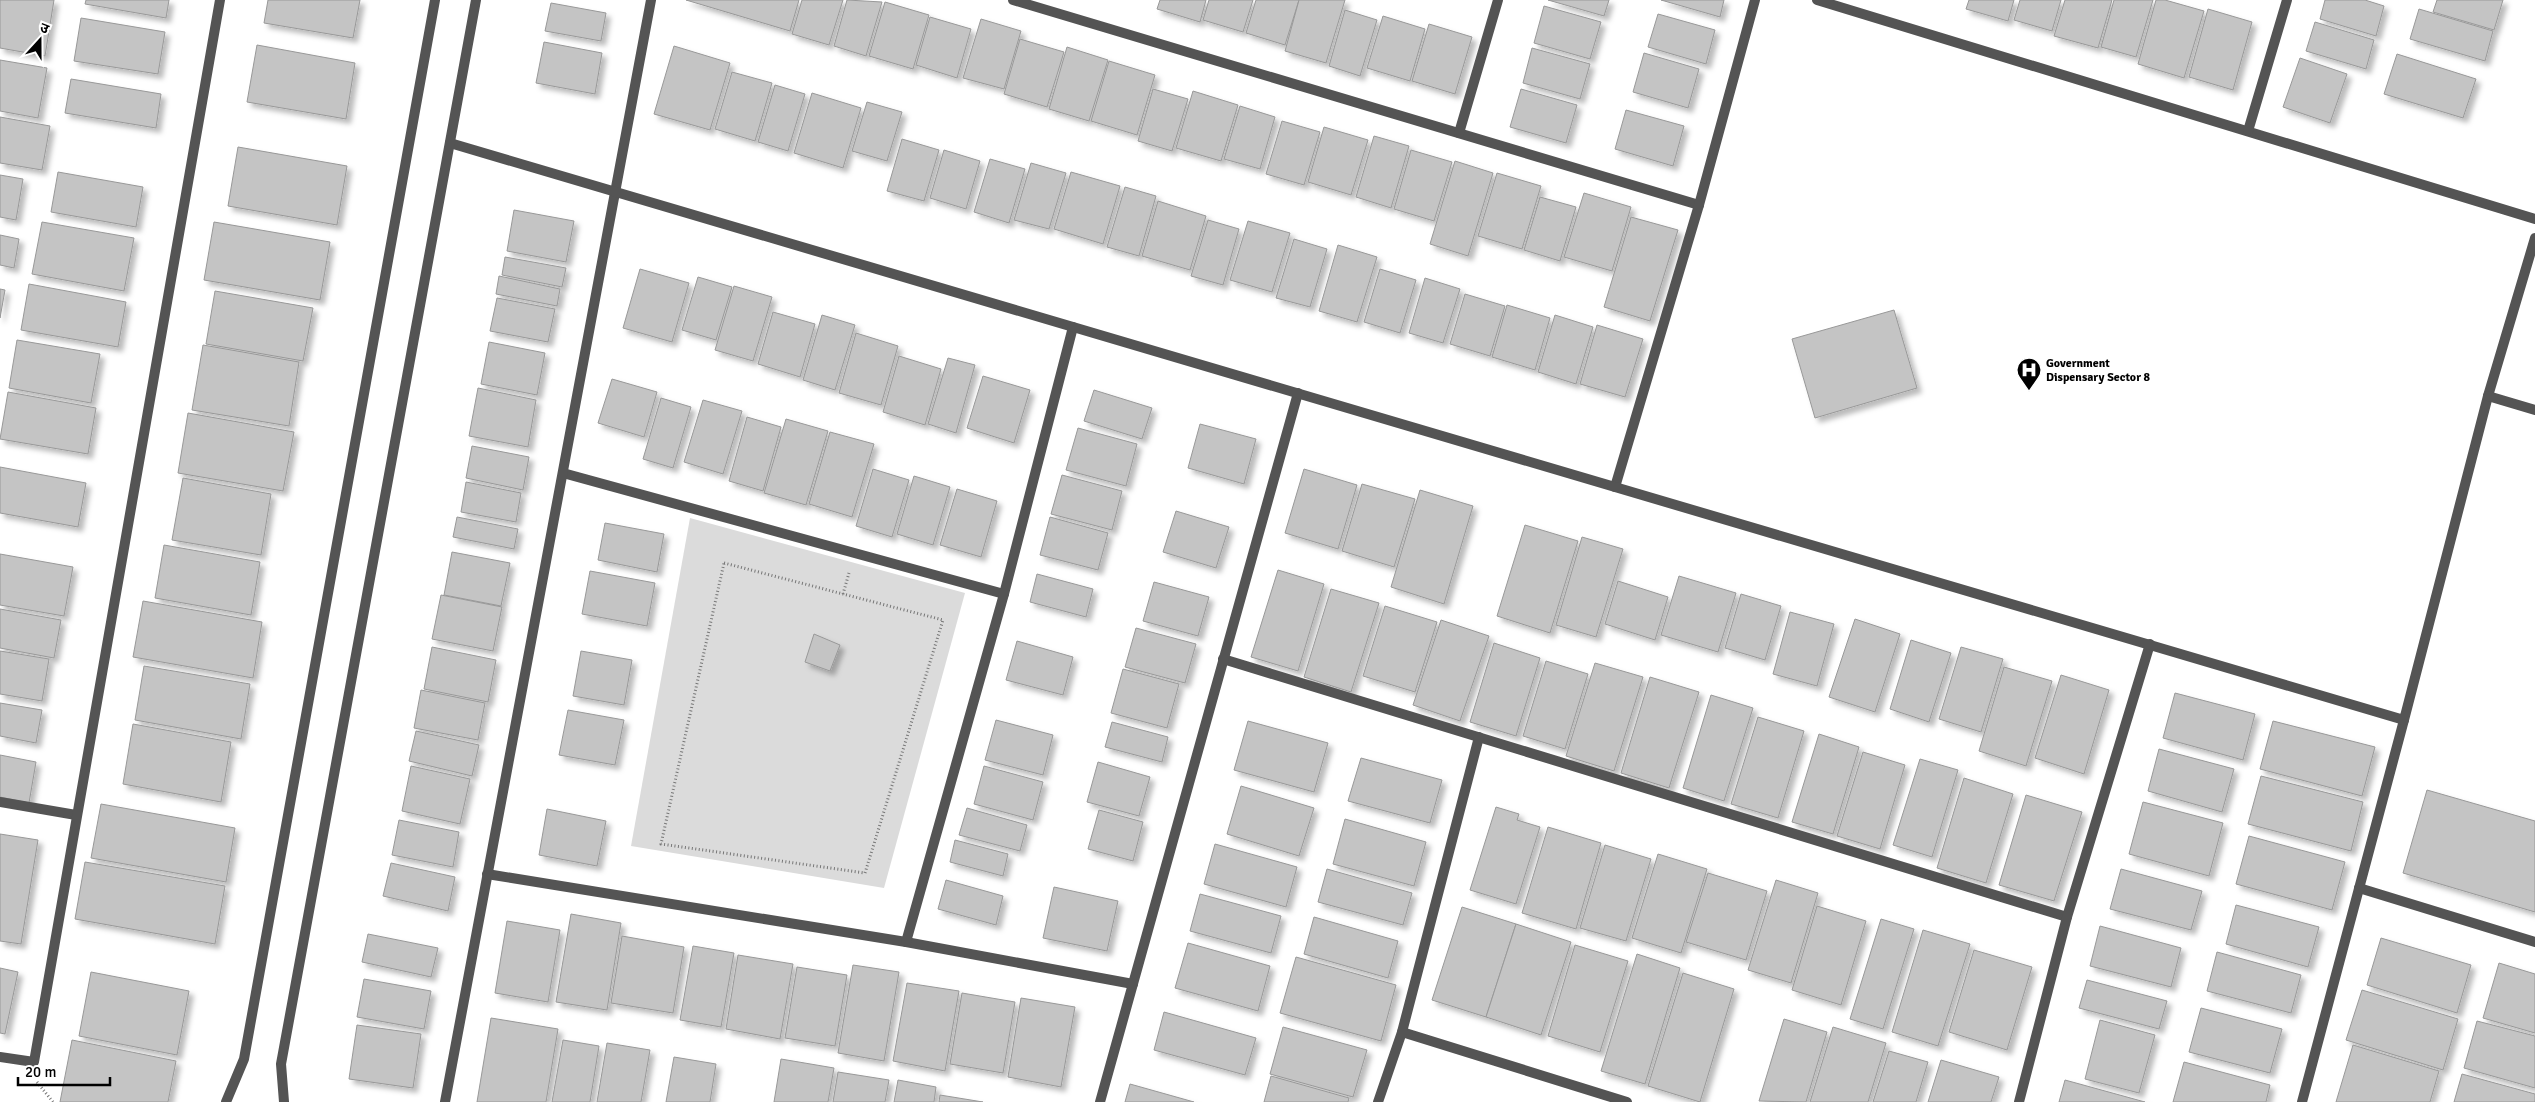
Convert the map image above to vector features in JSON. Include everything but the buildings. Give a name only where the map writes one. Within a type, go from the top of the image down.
[{"type":"street","points":[[0,1057],[34,1062],[220,0]]},
{"type":"street","points":[[226,1102],[244,1059],[435,0]]},
{"type":"street","points":[[284,1102],[281,1064],[476,0]]},
{"type":"street","points":[[445,1102],[651,0]]},
{"type":"street","points":[[1013,0],[1699,205]]},
{"type":"street","points":[[1459,133],[1498,0]]},
{"type":"street","points":[[1615,487],[1699,205],[1755,0]]},
{"type":"street","points":[[1817,0],[2535,219]]},
{"type":"street","points":[[2248,131],[2287,0]]},
{"type":"street","points":[[450,143],[2404,720]]},
{"type":"street","points":[[2302,1102],[2488,396],[2535,238]]},
{"type":"street","points":[[906,942],[1004,594],[1073,327]]},
{"type":"street","points":[[1100,1102],[1298,394]]},
{"type":"street","points":[[2488,396],[2535,410]]},
{"type":"street","points":[[562,473],[1004,594]]},
{"type":"street","points":[[2019,1102],[2067,917],[2150,644]]},
{"type":"street","points":[[1223,660],[2067,917]]},
{"type":"street","points":[[1378,1102],[1402,1032],[1479,738]]},
{"type":"street","points":[[0,802],[76,815]]},
{"type":"street","points":[[487,874],[906,942],[1133,984]]},
{"type":"street","points":[[2358,888],[2535,942]]},
{"type":"street","points":[[1402,1032],[1627,1102]]},
{"type":"path","points":[[724,564],[943,620],[865,873],[661,844],[724,564]]},
{"type":"shaded area","points":[[690,518],[965,593],[884,888],[631,846]]},
{"type":"place","name":"Government Dispensary Sector 8","points":[[2029,391]]}]
